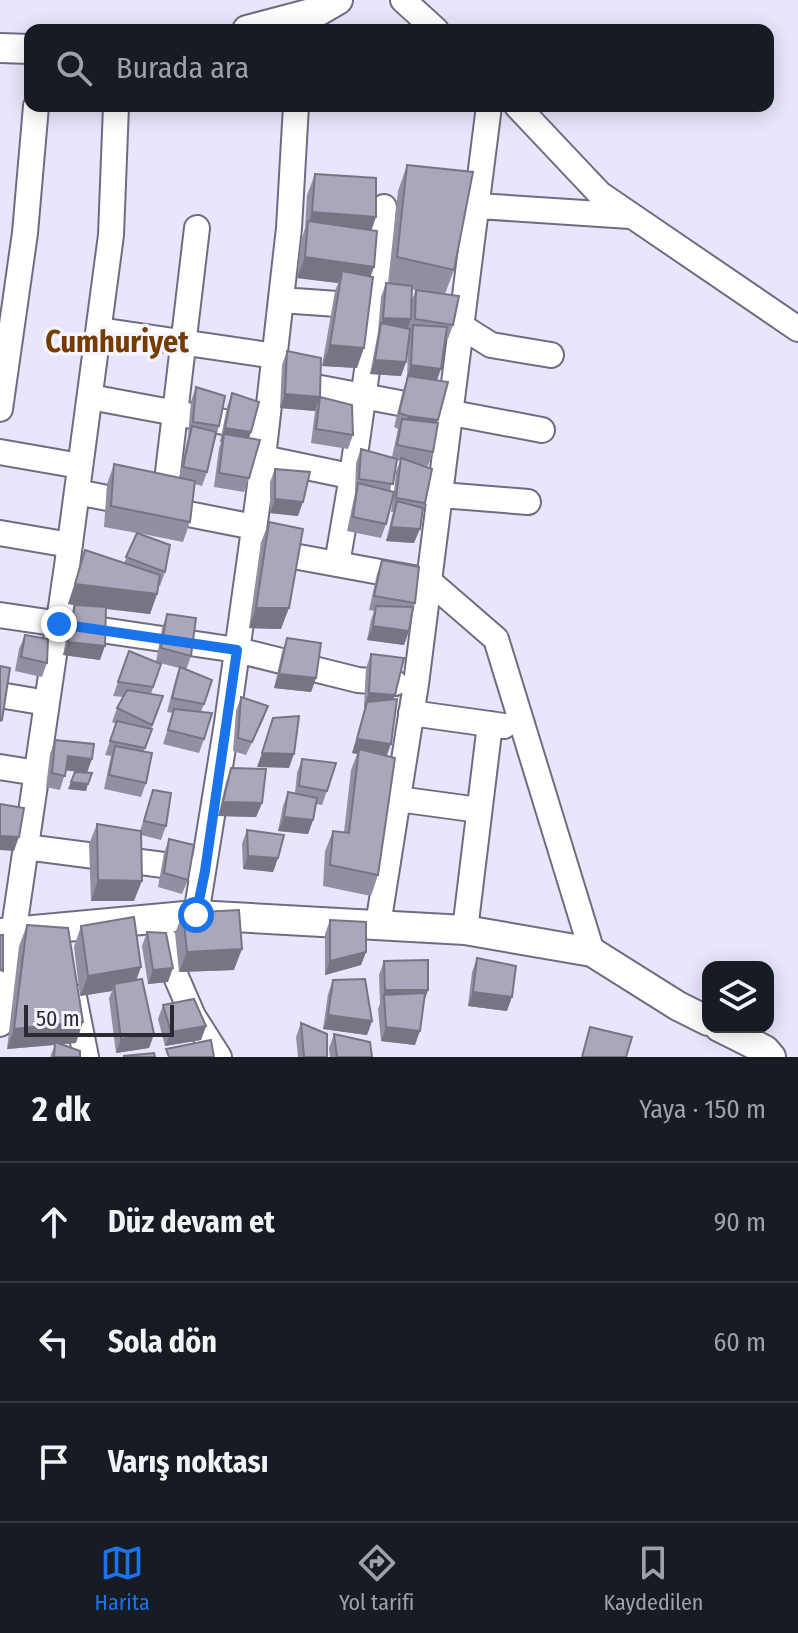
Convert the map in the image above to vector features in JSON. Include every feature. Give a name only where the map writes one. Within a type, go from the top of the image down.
[{"type":"street","points":[[301,23],[338,0]]},
{"type":"street","points":[[403,0],[429,24]]},
{"type":"street","points":[[0,48],[24,49]]},
{"type":"street","points":[[0,409],[25,233],[35,112]]},
{"type":"street","points":[[0,1024],[9,902],[27,841],[99,330],[111,235],[116,112]]},
{"type":"street","points":[[196,915],[253,537],[281,300],[298,216],[296,112]]},
{"type":"street","points":[[378,925],[416,684],[488,112]]},
{"type":"street","points":[[523,112],[600,194],[798,329]]},
{"type":"street","points":[[445,205],[632,216]]},
{"type":"street","points":[[337,564],[376,307],[383,207]]},
{"type":"street","points":[[163,509],[197,228]]},
{"type":"street","points":[[281,300],[376,307],[404,314]]},
{"type":"street","points":[[432,320],[461,326],[491,345],[551,355]]},
{"type":"street","points":[[99,330],[184,341],[364,396],[542,430]]},
{"type":"street","points":[[90,397],[266,430]]},
{"type":"street","points":[[0,452],[80,466]]},
{"type":"street","points":[[263,458],[441,495],[528,502]]},
{"type":"street","points":[[77,492],[163,509],[337,564],[429,581],[496,639],[592,952]]},
{"type":"street","points":[[0,533],[70,545]]},
{"type":"street","points":[[0,615],[237,650],[358,680],[416,684]]},
{"type":"street","points":[[0,695],[47,703]]},
{"type":"street","points":[[411,713],[524,728]]},
{"type":"street","points":[[465,930],[490,724]]},
{"type":"street","points":[[0,767],[37,773]]},
{"type":"street","points":[[398,799],[479,810]]},
{"type":"street","points":[[0,831],[27,841],[205,871]]},
{"type":"street","points":[[7,932],[196,915],[465,930],[592,952],[702,1018]]},
{"type":"street","points":[[159,919],[174,972],[193,1016],[219,1057]]},
{"type":"street","points":[[61,927],[86,1057]]},
{"type":"street","points":[[731,1033],[765,1050],[771,1057]]},
{"type":"building","points":[[407,165],[473,172],[454,270],[397,257]]},
{"type":"building","points":[[315,174],[376,178],[376,217],[312,212]]},
{"type":"building","points":[[308,221],[377,231],[374,267],[305,257]]},
{"type":"building","points":[[342,271],[373,277],[364,348],[330,345]]},
{"type":"building","points":[[386,283],[412,286],[411,319],[383,318]]},
{"type":"building","points":[[416,290],[459,296],[453,325],[415,319]]},
{"type":"building","points":[[381,323],[410,329],[406,362],[375,360]]},
{"type":"building","points":[[413,325],[447,327],[441,369],[411,365]]},
{"type":"building","points":[[287,351],[321,358],[320,397],[285,394]]},
{"type":"building","points":[[408,376],[448,382],[438,420],[399,413]]},
{"type":"building","points":[[196,387],[225,396],[219,426],[193,422]]},
{"type":"building","points":[[232,393],[259,402],[251,432],[225,428]]},
{"type":"building","points":[[320,397],[352,405],[353,435],[316,429]]},
{"type":"building","points":[[402,419],[438,423],[433,452],[397,445]]},
{"type":"building","points":[[192,426],[216,432],[207,472],[183,467]]},
{"type":"building","points":[[224,434],[260,440],[249,478],[219,473]]},
{"type":"building","points":[[361,449],[397,459],[393,484],[359,479]]},
{"type":"building","points":[[401,458],[432,469],[425,503],[396,498]]},
{"type":"building","points":[[114,464],[195,481],[190,522],[111,506]]},
{"type":"building","points":[[275,469],[310,472],[303,502],[275,499]]},
{"type":"building","points":[[358,483],[394,492],[386,524],[353,517]]},
{"type":"building","points":[[397,501],[423,508],[420,529],[391,527]]},
{"type":"building","points":[[269,522],[303,529],[289,608],[256,608]]},
{"type":"building","points":[[137,533],[170,545],[165,572],[126,557]]},
{"type":"building","points":[[85,550],[160,575],[157,594],[75,584]]},
{"type":"building","points":[[382,560],[419,567],[415,603],[374,596]]},
{"type":"building","points":[[75,605],[106,607],[105,646],[68,642]]},
{"type":"building","points":[[376,606],[413,607],[409,631],[373,626]]},
{"type":"building","points":[[167,614],[196,618],[191,656],[161,648]]},
{"type":"building","points":[[25,635],[48,639],[47,663],[21,657]]},
{"type":"building","points":[[287,638],[321,643],[316,678],[279,674]]},
{"type":"building","points":[[129,651],[161,664],[153,687],[118,682]]},
{"type":"building","points":[[371,654],[404,658],[395,695],[369,693]]},
{"type":"building","points":[[0,666],[10,668],[0,721]]},
{"type":"building","points":[[180,667],[212,680],[204,704],[172,698]]},
{"type":"building","points":[[127,690],[163,696],[152,725],[117,708]]},
{"type":"building","points":[[241,697],[268,706],[252,742],[238,738]]},
{"type":"building","points":[[397,699],[391,744],[357,739],[367,702]]},
{"type":"building","points":[[174,709],[212,713],[204,739],[168,730]]},
{"type":"building","points":[[299,716],[294,754],[262,753],[273,718]]},
{"type":"building","points":[[117,721],[152,729],[145,748],[110,741]]},
{"type":"building","points":[[55,740],[94,744],[92,759],[68,756],[65,776],[52,773]]},
{"type":"building","points":[[115,746],[152,753],[146,783],[109,775]]},
{"type":"building","points":[[359,749],[395,758],[378,875],[330,865],[333,831],[349,833]]},
{"type":"building","points":[[302,759],[336,763],[327,791],[299,786]]},
{"type":"building","points":[[231,768],[266,769],[262,803],[223,802]]},
{"type":"building","points":[[75,772],[92,773],[88,784],[71,782]]},
{"type":"building","points":[[153,790],[171,793],[166,826],[144,821]]},
{"type":"building","points":[[288,792],[317,798],[313,820],[284,817]]},
{"type":"building","points":[[0,804],[24,808],[19,837],[0,836]]},
{"type":"building","points":[[97,824],[141,831],[142,881],[98,880]]},
{"type":"building","points":[[247,830],[284,835],[278,858],[248,856]]},
{"type":"building","points":[[169,839],[194,845],[188,880],[164,873]]},
{"type":"building","points":[[239,910],[242,949],[187,952],[183,913]]},
{"type":"building","points":[[134,917],[141,967],[88,976],[81,926]]},
{"type":"building","points":[[330,920],[366,922],[366,952],[330,961]]},
{"type":"building","points":[[27,925],[68,928],[83,1022],[14,1029]]},
{"type":"building","points":[[147,932],[166,933],[173,968],[153,970]]},
{"type":"building","points":[[0,935],[3,935],[3,971],[0,970]]},
{"type":"building","points":[[477,958],[516,966],[512,997],[473,992]]},
{"type":"building","points":[[428,960],[428,990],[385,990],[384,961]]},
{"type":"building","points":[[142,979],[154,1034],[121,1039],[114,984]]},
{"type":"building","points":[[365,979],[372,1021],[328,1015],[333,980]]},
{"type":"building","points":[[425,993],[420,1031],[386,1027],[384,995]]},
{"type":"building","points":[[194,999],[206,1026],[171,1032],[163,1005]]},
{"type":"building","points":[[301,1023],[327,1034],[327,1057],[304,1057]]},
{"type":"building","points":[[590,1027],[632,1037],[626,1057],[582,1057]]},
{"type":"building","points":[[334,1034],[370,1042],[372,1057],[337,1057]]},
{"type":"building","points":[[211,1040],[214,1057],[169,1057],[166,1049]]},
{"type":"building","points":[[55,1042],[80,1051],[80,1057],[54,1057]]},
{"type":"building","points":[[154,1053],[155,1057],[124,1057],[124,1056]]},
{"type":"district","name":"Cumhuriyet","points":[[117,342]]},
{"type":"route","points":[[59,624],[237,650],[196,915]]}]
